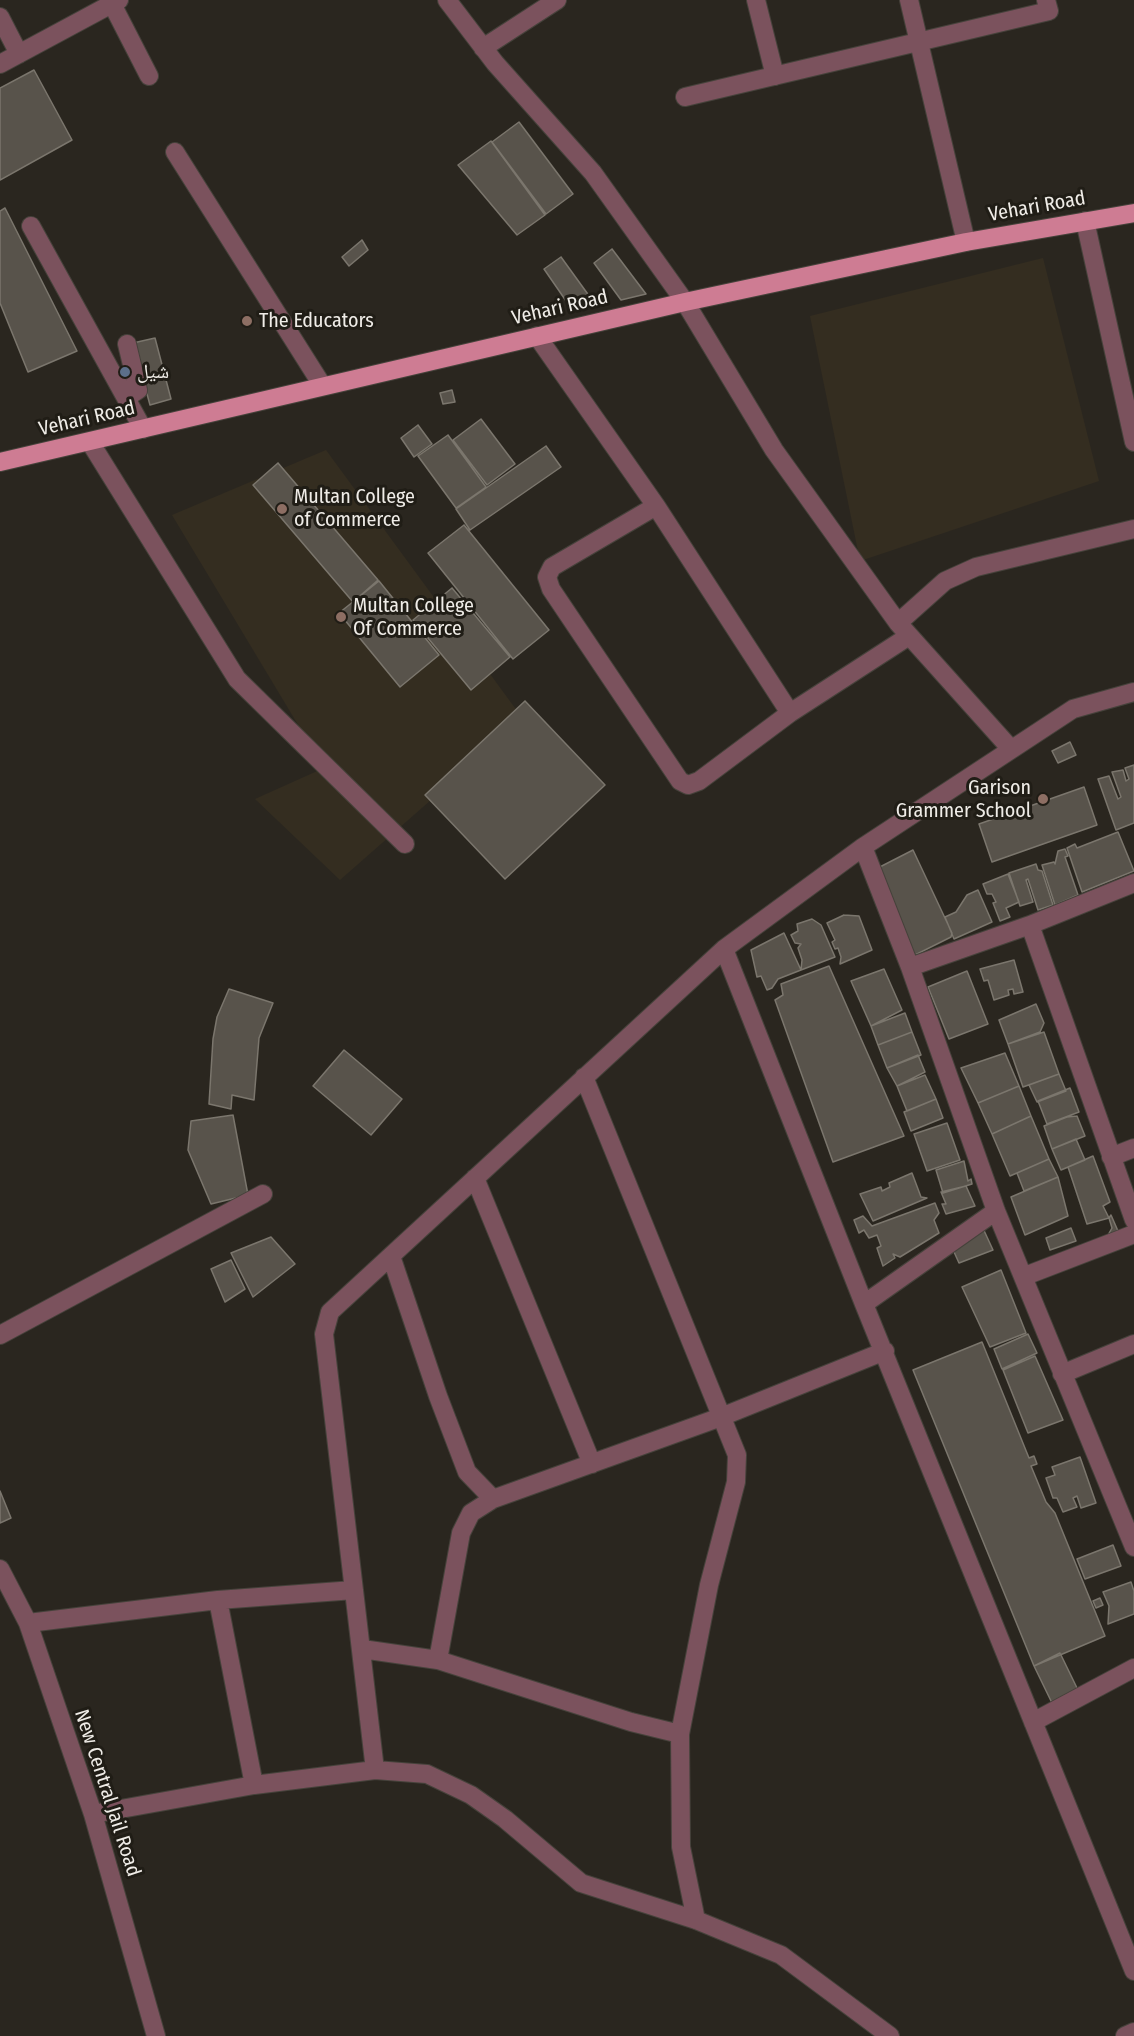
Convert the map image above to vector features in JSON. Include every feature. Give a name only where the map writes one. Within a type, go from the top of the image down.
[{"type":"main road","name":"Vehari Road","points":[[0,462],[685,302],[966,242],[1134,213]]},
{"type":"street","points":[[447,0],[483,48],[592,173],[685,302],[774,450],[903,630],[1010,748]]},
{"type":"street","points":[[483,48],[557,0]]},
{"type":"street","points":[[756,0],[775,76]]},
{"type":"street","points":[[909,0],[966,242]]},
{"type":"street","points":[[686,98],[919,40],[1049,11],[1046,0]]},
{"type":"street","points":[[0,64],[114,2],[149,76]]},
{"type":"street","points":[[0,17],[19,54]]},
{"type":"street","points":[[175,152],[322,385]]},
{"type":"street","points":[[1085,221],[1134,442]]},
{"type":"street","points":[[31,226],[143,429]]},
{"type":"street","points":[[537,336],[656,506],[790,713]]},
{"type":"street","points":[[126,398],[138,390],[127,344]]},
{"type":"street","points":[[90,442],[237,679],[405,844]]},
{"type":"street","points":[[656,506],[552,567],[547,577],[551,589],[680,782],[688,785],[699,781],[903,630],[945,581],[976,567],[1134,529]]},
{"type":"street","points":[[375,1770],[324,1334],[330,1312],[724,949],[863,847],[1010,748],[1073,709],[1134,692]]},
{"type":"street","points":[[863,847],[910,967],[996,1210],[1025,1276],[1062,1374],[1134,1547]]},
{"type":"street","points":[[910,967],[1030,925],[1134,883]]},
{"type":"street","points":[[1030,925],[1134,1220]]},
{"type":"street","points":[[724,949],[864,1304],[885,1351],[1134,1971]]},
{"type":"street","points":[[584,1077],[736,1455],[736,1482],[709,1585],[680,1734],[681,1847],[696,1920]]},
{"type":"street","points":[[1111,1157],[1134,1148]]},
{"type":"street","points":[[475,1178],[592,1464]]},
{"type":"street","points":[[0,1335],[263,1194]]},
{"type":"street","points":[[864,1304],[996,1210]]},
{"type":"street","points":[[1025,1276],[1134,1234]]},
{"type":"street","points":[[391,1256],[438,1396],[467,1472],[493,1499]]},
{"type":"street","points":[[1062,1374],[1134,1344]]},
{"type":"street","points":[[438,1660],[461,1533],[471,1513],[493,1499],[721,1417],[885,1351]]},
{"type":"street","name":"New Central Jail Road","points":[[0,1569],[27,1623],[93,1814],[156,2036]]},
{"type":"street","points":[[27,1623],[219,1600],[354,1590]]},
{"type":"street","points":[[219,1600],[254,1785]]},
{"type":"street","points":[[362,1649],[438,1660],[631,1722],[680,1734]]},
{"type":"street","points":[[1033,1722],[1134,1668]]},
{"type":"street","points":[[93,1814],[254,1785],[375,1770],[427,1774],[471,1795],[505,1819],[581,1883],[696,1920],[781,1955],[890,2036]]},
{"type":"street","points":[[1125,2036],[1134,2032]]},
{"type":"shaded area","points":[[1043,258],[1099,481],[860,561],[810,316]]},
{"type":"shaded area","name":"Multan College Of Commerce","points":[[326,450],[523,719],[340,880],[255,799],[324,768],[172,515]]},
{"type":"building","points":[[34,70],[72,140],[0,180],[0,88]]},
{"type":"building","points":[[519,122],[573,194],[546,214],[492,142]]},
{"type":"building","points":[[491,141],[545,215],[517,235],[458,165]]},
{"type":"building","points":[[5,208],[77,351],[28,372],[0,303],[0,211]]},
{"type":"building","points":[[362,240],[368,250],[349,266],[342,257]]},
{"type":"building","points":[[612,249],[646,294],[621,300],[594,263]]},
{"type":"building","points":[[561,257],[595,304],[589,308],[573,311],[544,269]]},
{"type":"building","points":[[155,338],[171,399],[150,405],[133,343]]},
{"type":"building","points":[[452,390],[455,402],[443,404],[440,393]]},
{"type":"building","points":[[481,419],[515,464],[487,485],[453,440]]},
{"type":"building","points":[[418,425],[432,444],[414,457],[401,438]]},
{"type":"building","points":[[448,435],[486,487],[456,508],[418,456]]},
{"type":"building","points":[[546,446],[561,467],[470,530],[456,509]]},
{"type":"building","points":[[278,463],[378,580],[353,602],[253,485]]},
{"type":"building","points":[[464,525],[549,630],[513,659],[428,553]]},
{"type":"building","points":[[379,581],[439,655],[400,687],[339,613]]},
{"type":"building","points":[[452,588],[510,657],[471,690],[413,620]]},
{"type":"building","points":[[525,701],[605,785],[505,879],[425,795]]},
{"type":"building","points":[[1070,742],[1076,755],[1058,763],[1052,751]]},
{"type":"building","points":[[1134,765],[1134,823],[1116,830],[1098,779],[1109,776],[1118,799],[1121,797],[1112,772],[1123,770],[1126,781],[1129,779],[1125,768]]},
{"type":"building","points":[[1084,787],[1097,825],[992,862],[979,824]]},
{"type":"building","points":[[1118,832],[1134,871],[1082,892],[1067,848],[1075,844],[1077,848]]},
{"type":"building","points":[[1065,849],[1068,856],[1065,857],[1078,895],[1055,905],[1042,865],[1054,862],[1055,864],[1058,851]]},
{"type":"building","points":[[913,850],[952,933],[951,937],[911,957],[872,871]]},
{"type":"building","points":[[1036,864],[1038,870],[1042,871],[1053,905],[1038,910],[1028,879],[1026,880],[1033,902],[1020,906],[1009,873]]},
{"type":"building","points":[[1008,874],[1019,902],[1006,908],[1010,917],[1000,921],[993,903],[996,902],[992,894],[987,894],[983,884]]},
{"type":"building","points":[[978,890],[992,922],[954,939],[945,917],[956,912],[967,895]]},
{"type":"building","points":[[844,915],[859,916],[872,950],[840,964],[841,957],[838,948],[835,949],[832,942],[835,940],[827,923]]},
{"type":"building","points":[[812,919],[821,925],[835,957],[801,970],[802,960],[798,948],[801,944],[795,943],[791,935],[798,931],[797,924]]},
{"type":"building","points":[[784,933],[801,970],[778,979],[772,988],[767,990],[761,976],[757,977],[751,950]]},
{"type":"building","points":[[1014,960],[1023,992],[1014,994],[1013,989],[1008,990],[1009,995],[994,1000],[988,980],[984,981],[980,969]]},
{"type":"building","points":[[829,966],[904,1136],[833,1162],[775,1000],[783,995],[781,984]]},
{"type":"building","points":[[884,969],[902,1010],[871,1026],[851,981]]},
{"type":"building","points":[[967,971],[988,1024],[949,1039],[928,987]]},
{"type":"building","points":[[229,989],[273,1003],[259,1038],[254,1100],[232,1095],[231,1109],[209,1104],[213,1039],[217,1017]]},
{"type":"building","points":[[1036,1004],[1044,1023],[1040,1032],[1008,1044],[999,1020]]},
{"type":"building","points":[[905,1013],[912,1032],[878,1045],[871,1026]]},
{"type":"building","points":[[912,1032],[921,1055],[887,1068],[878,1045]]},
{"type":"building","points":[[1044,1032],[1059,1074],[1023,1087],[1008,1044]]},
{"type":"building","points":[[344,1050],[402,1099],[371,1135],[313,1086]]},
{"type":"building","points":[[1005,1053],[1019,1086],[978,1103],[961,1068]]},
{"type":"building","points":[[918,1055],[925,1072],[897,1086],[887,1068]]},
{"type":"building","points":[[1059,1074],[1066,1091],[1037,1102],[1029,1085]]},
{"type":"building","points":[[925,1075],[936,1099],[907,1111],[897,1086]]},
{"type":"building","points":[[1019,1086],[1031,1116],[992,1134],[978,1103]]},
{"type":"building","points":[[1070,1088],[1079,1112],[1047,1124],[1038,1101]]},
{"type":"building","points":[[936,1099],[943,1118],[911,1131],[904,1112]]},
{"type":"building","points":[[233,1115],[248,1195],[211,1204],[188,1150],[191,1121]]},
{"type":"building","points":[[1031,1116],[1049,1159],[1010,1176],[992,1134]]},
{"type":"building","points":[[1077,1116],[1085,1136],[1052,1149],[1044,1126],[1067,1117]]},
{"type":"building","points":[[947,1123],[960,1160],[927,1171],[914,1134]]},
{"type":"building","points":[[1076,1139],[1085,1160],[1061,1170],[1052,1149]]},
{"type":"building","points":[[1093,1156],[1110,1202],[1103,1206],[1109,1218],[1087,1224],[1068,1167]]},
{"type":"building","points":[[1049,1159],[1058,1177],[1024,1191],[1017,1173]]},
{"type":"building","points":[[964,1161],[968,1181],[971,1179],[972,1184],[943,1193],[936,1170]]},
{"type":"building","points":[[912,1173],[921,1197],[927,1198],[873,1221],[860,1194],[881,1187],[882,1191],[890,1187],[889,1183]]},
{"type":"building","points":[[1058,1177],[1068,1216],[1025,1235],[1011,1197]]},
{"type":"building","points":[[966,1186],[975,1206],[946,1214],[942,1204],[946,1204],[941,1192]]},
{"type":"building","points":[[935,1203],[939,1213],[934,1220],[939,1233],[900,1257],[893,1254],[895,1258],[883,1266],[877,1248],[881,1246],[877,1235],[869,1238],[864,1230],[859,1233],[854,1220],[863,1216],[872,1226]]},
{"type":"building","points":[[1111,1215],[1118,1231],[1108,1235],[1112,1228],[1109,1218]]},
{"type":"building","points":[[981,1224],[993,1250],[959,1263],[950,1243]]},
{"type":"building","points":[[1071,1228],[1076,1241],[1050,1250],[1046,1238]]},
{"type":"building","points":[[271,1237],[295,1264],[253,1297],[231,1253]]},
{"type":"building","points":[[231,1260],[245,1289],[225,1302],[211,1269]]},
{"type":"building","points":[[1001,1270],[1026,1333],[990,1347],[962,1287]]},
{"type":"building","points":[[1028,1334],[1037,1353],[1002,1369],[994,1349]]},
{"type":"building","points":[[982,1342],[1029,1458],[1034,1456],[1037,1464],[1031,1466],[1046,1502],[1055,1513],[1105,1636],[1034,1666],[913,1370]]},
{"type":"building","points":[[1035,1356],[1063,1420],[1028,1433],[1003,1370]]},
{"type":"building","points":[[1080,1457],[1096,1503],[1081,1508],[1077,1496],[1073,1498],[1077,1507],[1063,1512],[1057,1498],[1053,1498],[1046,1478],[1055,1475],[1052,1467]]},
{"type":"building","points":[[0,1491],[11,1518],[0,1523]]},
{"type":"building","points":[[1113,1545],[1121,1566],[1085,1579],[1077,1559]]},
{"type":"building","points":[[1131,1582],[1134,1591],[1134,1614],[1108,1624],[1109,1606],[1103,1592]]},
{"type":"building","points":[[1100,1598],[1103,1605],[1096,1608],[1093,1601]]},
{"type":"building","points":[[1060,1653],[1078,1690],[1052,1703],[1034,1666]]},
{"type":"place","name":"The Educators","points":[[247,321]]},
{"type":"place","name":"شیل","points":[[125,372]]},
{"type":"place","name":"Multan College of Commerce","points":[[282,509]]},
{"type":"place","name":"Multan College Of Commerce","points":[[341,617]]},
{"type":"place","name":"Garison Grammer School","points":[[1043,799]]}]
